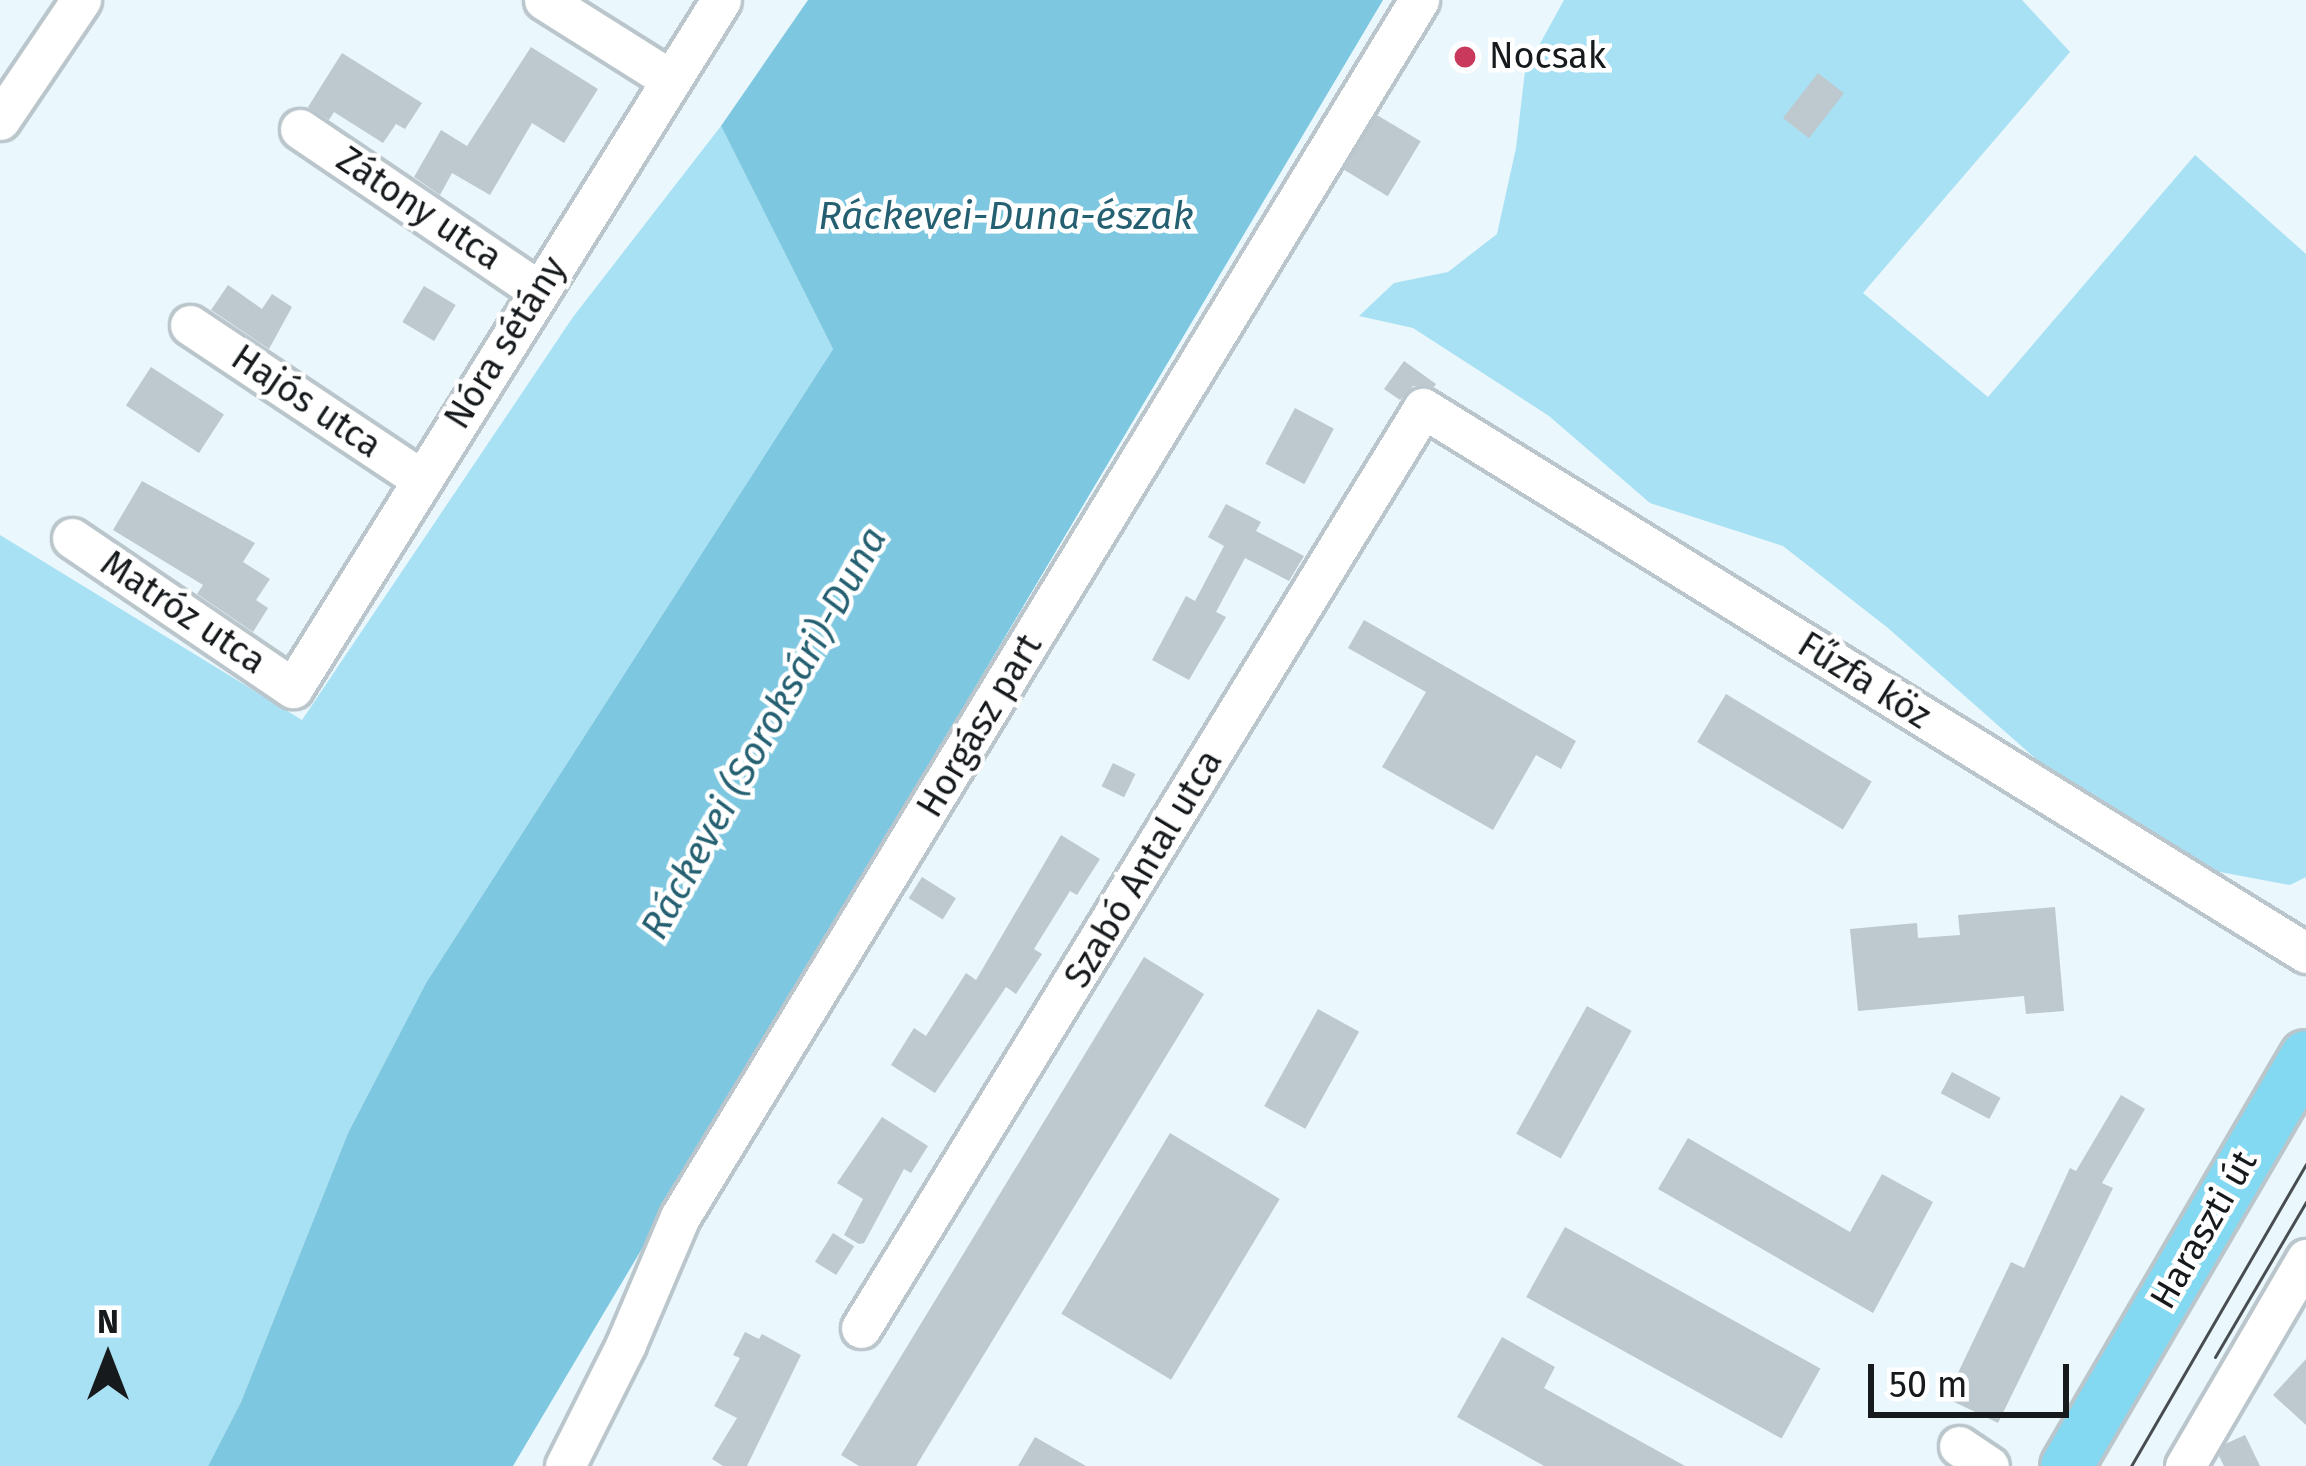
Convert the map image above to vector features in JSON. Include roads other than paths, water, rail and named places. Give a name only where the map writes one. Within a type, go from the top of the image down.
[{"type":"main road","name":"Haraszti út","points":[[2068,1465],[2306,1056]]},
{"type":"street","points":[[0,120],[81,0]]},
{"type":"street","points":[[544,0],[671,80]]},
{"type":"street","name":"Nóra sétány","points":[[293,688],[721,0]]},
{"type":"street","name":"Horgász part","points":[[566,1466],[626,1344],[680,1217],[1419,0]]},
{"type":"street","name":"Zátony utca","points":[[300,129],[538,290]]},
{"type":"street","name":"Hajós utca","points":[[190,325],[422,480]]},
{"type":"street","name":"Fűzfa köz","points":[[1423,408],[2306,953]]},
{"type":"street","name":"Szabó Antal utca","points":[[861,1328],[1423,408]]},
{"type":"street","name":"Matróz utca","points":[[72,538],[293,688]]},
{"type":"street","points":[[2185,1466],[2306,1258]]},
{"type":"water","name":"Ráckevei-Duna-észak","points":[[808,0],[1383,0],[513,1466],[208,1466],[241,1402],[348,1133],[426,983],[833,349],[721,126]]},
{"type":"tram line","points":[[2131,1466],[2306,1164]]},
{"type":"tram line","points":[[2215,1357],[2306,1202]]},
{"type":"place","name":"Nocsak","points":[[1465,57]]},
{"type":"water label","name":"Ráckevei (Soroksári)-Duna","points":[[764,733]]}]
